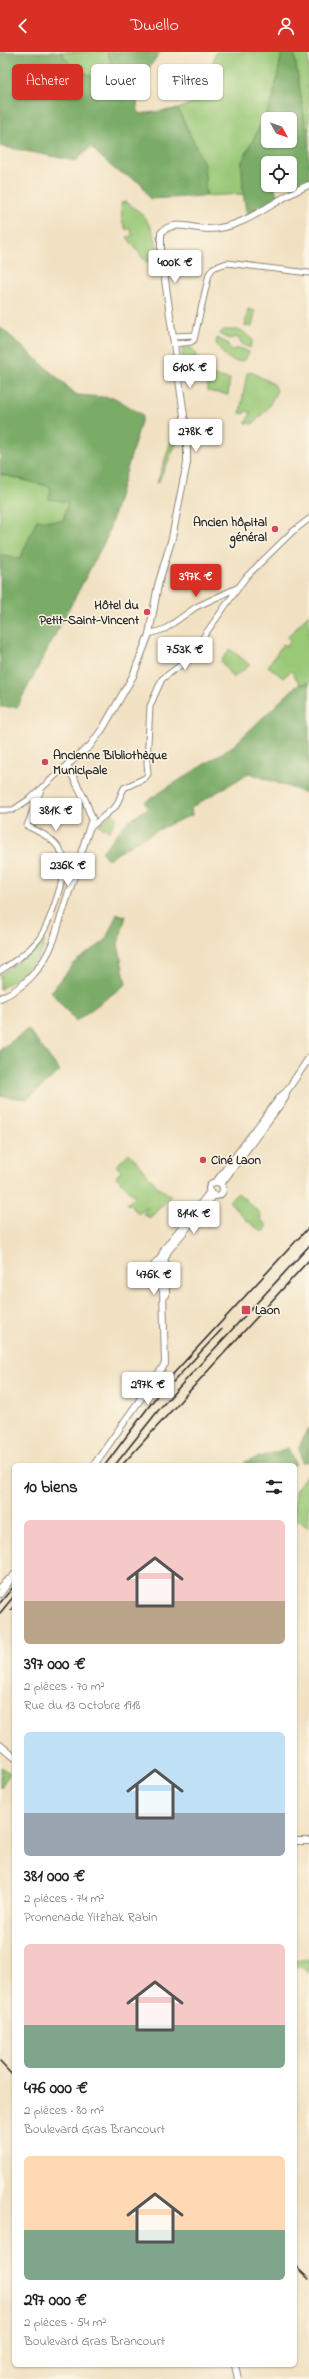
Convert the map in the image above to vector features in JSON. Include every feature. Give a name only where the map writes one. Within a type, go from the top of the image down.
[{"type":"main road","points":[[0,998],[35,973],[46,959],[53,942],[91,827],[91,813],[67,765],[90,746],[103,728],[132,676],[149,634],[158,585],[172,538],[187,463],[186,428],[161,250],[162,232],[175,226],[207,229],[223,228],[240,222],[309,185]]},
{"type":"main road","points":[[218,1183],[256,1130],[286,1092],[309,1058]]},
{"type":"main road","points":[[212,1194],[210,1185],[218,1183],[285,1098],[286,1092]]},
{"type":"main road","points":[[95,1463],[164,1368],[165,1335],[163,1291],[153,1267],[161,1261],[212,1194],[221,1192],[218,1183]]},
{"type":"main road","points":[[161,1261],[167,1265],[167,1320],[165,1335]]},
{"type":"main road","points":[[157,1274],[166,1271]]},
{"type":"main road","points":[[0,1587],[12,1577]]},
{"type":"main road","points":[[0,1594],[12,1578]]},
{"type":"main road","points":[[0,1745],[12,1755]]},
{"type":"main road","points":[[297,1841],[309,1841]]},
{"type":"main road","points":[[235,2367],[238,2379]]},
{"type":"street","points":[[175,344],[194,340],[208,274],[213,268],[227,263],[309,273]]},
{"type":"street","points":[[174,335],[195,335]]},
{"type":"street","points":[[91,827],[116,806],[124,788],[147,776],[149,770],[147,763],[150,706],[159,686],[170,671],[186,661],[246,577],[288,535],[309,519]]},
{"type":"street","points":[[149,634],[162,630],[196,607],[241,585]]},
{"type":"street","points":[[0,810],[13,810],[27,800],[67,765]]},
{"type":"street","points":[[0,971],[30,949],[43,933],[65,868],[64,859],[60,850],[50,838],[27,826],[42,787]]},
{"type":"street","points":[[27,800],[31,804],[32,813]]},
{"type":"green space","points":[[0,52],[61,52],[71,64],[12,64],[12,100],[83,100],[83,71],[91,76],[91,100],[138,100],[139,114],[178,109],[204,164],[206,196],[150,199],[141,183],[114,169],[91,147],[76,161],[0,146]]},
{"type":"green space","points":[[61,52],[107,52],[111,62],[110,64],[91,64],[91,76],[83,71],[83,64],[69,63]]},
{"type":"green space","points":[[107,52],[160,52],[150,68],[150,64],[110,64],[111,62]]},
{"type":"green space","points":[[216,52],[282,52],[273,100],[267,112],[261,112],[261,124],[242,162],[243,194],[206,196],[204,164],[178,109],[198,100],[223,100],[223,64],[213,64]]},
{"type":"green space","points":[[282,52],[294,52],[306,129],[309,129],[309,181],[297,186],[297,156],[261,156],[261,192],[276,192],[278,197],[247,216],[243,194],[242,162],[261,124],[261,148],[297,148],[297,112],[267,112],[273,100]]},
{"type":"green space","points":[[294,52],[309,52],[307,89],[309,88],[309,129],[306,129]]},
{"type":"green space","points":[[125,202],[133,206],[144,217],[155,238],[159,254],[147,262],[127,237],[133,235],[129,228],[126,230],[122,221],[121,203]]},
{"type":"green space","points":[[248,309],[255,311],[252,327],[245,326]]},
{"type":"green space","points":[[0,327],[77,395],[115,398],[143,415],[107,537],[17,707],[0,707],[0,555],[20,559],[37,520],[63,521],[68,502],[49,499],[51,487],[0,474]]},
{"type":"green space","points":[[223,330],[241,330],[253,340],[250,348],[242,344],[237,337],[229,339],[219,334]]},
{"type":"green space","points":[[217,338],[227,343],[231,350],[240,348],[249,352],[245,360],[235,361],[228,358],[216,343]]},
{"type":"green space","points":[[182,348],[192,348],[197,357],[194,377],[191,376],[190,381],[184,380]]},
{"type":"green space","points":[[251,372],[274,384],[277,390],[268,408],[253,424],[246,423],[251,412],[245,411],[244,414],[240,413],[247,373]]},
{"type":"green space","points":[[209,375],[230,379],[228,395],[207,391]]},
{"type":"green space","points":[[173,435],[177,442],[157,483]]},
{"type":"green space","points":[[0,474],[51,487],[68,501],[63,521],[37,520],[20,560],[0,555]]},
{"type":"green space","points":[[309,614],[309,683],[300,684],[291,671],[283,678],[268,666],[283,644],[287,646],[290,641],[287,638]]},
{"type":"green space","points":[[230,649],[250,665],[233,678],[221,661]]},
{"type":"green space","points":[[309,683],[309,794],[249,773],[191,808],[192,815],[148,835],[108,860],[102,852],[126,823],[148,808],[145,802],[233,746],[293,689],[300,684]]},
{"type":"green space","points":[[113,813],[117,818],[109,831],[99,825]]},
{"type":"green space","points":[[117,914],[126,916],[118,944],[126,984],[76,1021],[51,992],[75,962],[105,941]]},
{"type":"green space","points":[[44,941],[40,955],[35,962],[21,975],[0,989],[0,975]]},
{"type":"green space","points":[[28,1029],[60,1071],[27,1099],[0,1096],[0,1050]]},
{"type":"green space","points":[[129,1153],[158,1187],[171,1196],[150,1218],[143,1214],[148,1207],[138,1214],[130,1204],[127,1204],[135,1196],[116,1177],[121,1171],[116,1166]]},
{"type":"green space","points":[[238,1193],[260,1213],[261,1220],[266,1224],[266,1230],[262,1232],[246,1220],[229,1201]]},
{"type":"green space","points":[[309,1428],[309,1461],[302,1463],[299,1448],[307,1429]]},
{"type":"green space","points":[[288,1448],[295,1463],[244,1463]]},
{"type":"green space","points":[[309,1471],[309,1528],[297,1520],[297,1488]]},
{"type":"green space","points":[[0,1767],[10,1773],[0,1788]]},
{"type":"green space","points":[[309,1959],[309,1973],[301,1967],[297,1966],[297,1961]]},
{"type":"railway","points":[[106,1463],[174,1373],[309,1227]]},
{"type":"railway","points":[[117,1463],[161,1407],[309,1246]]},
{"type":"railway","points":[[124,1463],[309,1260]]},
{"type":"railway","points":[[173,1382],[222,1329]]},
{"type":"railway","points":[[0,1603],[12,1588]]},
{"type":"railway","points":[[0,1613],[12,1598]]},
{"type":"railway","points":[[0,2062],[12,2075]]},
{"type":"railway","points":[[297,2268],[309,2279]]},
{"type":"place","name":"Ancien hôpital général","points":[[275,529]]},
{"type":"place","name":"Hôtel du Petit-Saint-Vincent","points":[[147,612]]},
{"type":"place","name":"Ancienne Bibliothèque Municipale","points":[[45,762]]},
{"type":"place","name":"Ciné Laon","points":[[203,1160]]},
{"type":"place","name":"Laon","points":[[246,1310]]}]
